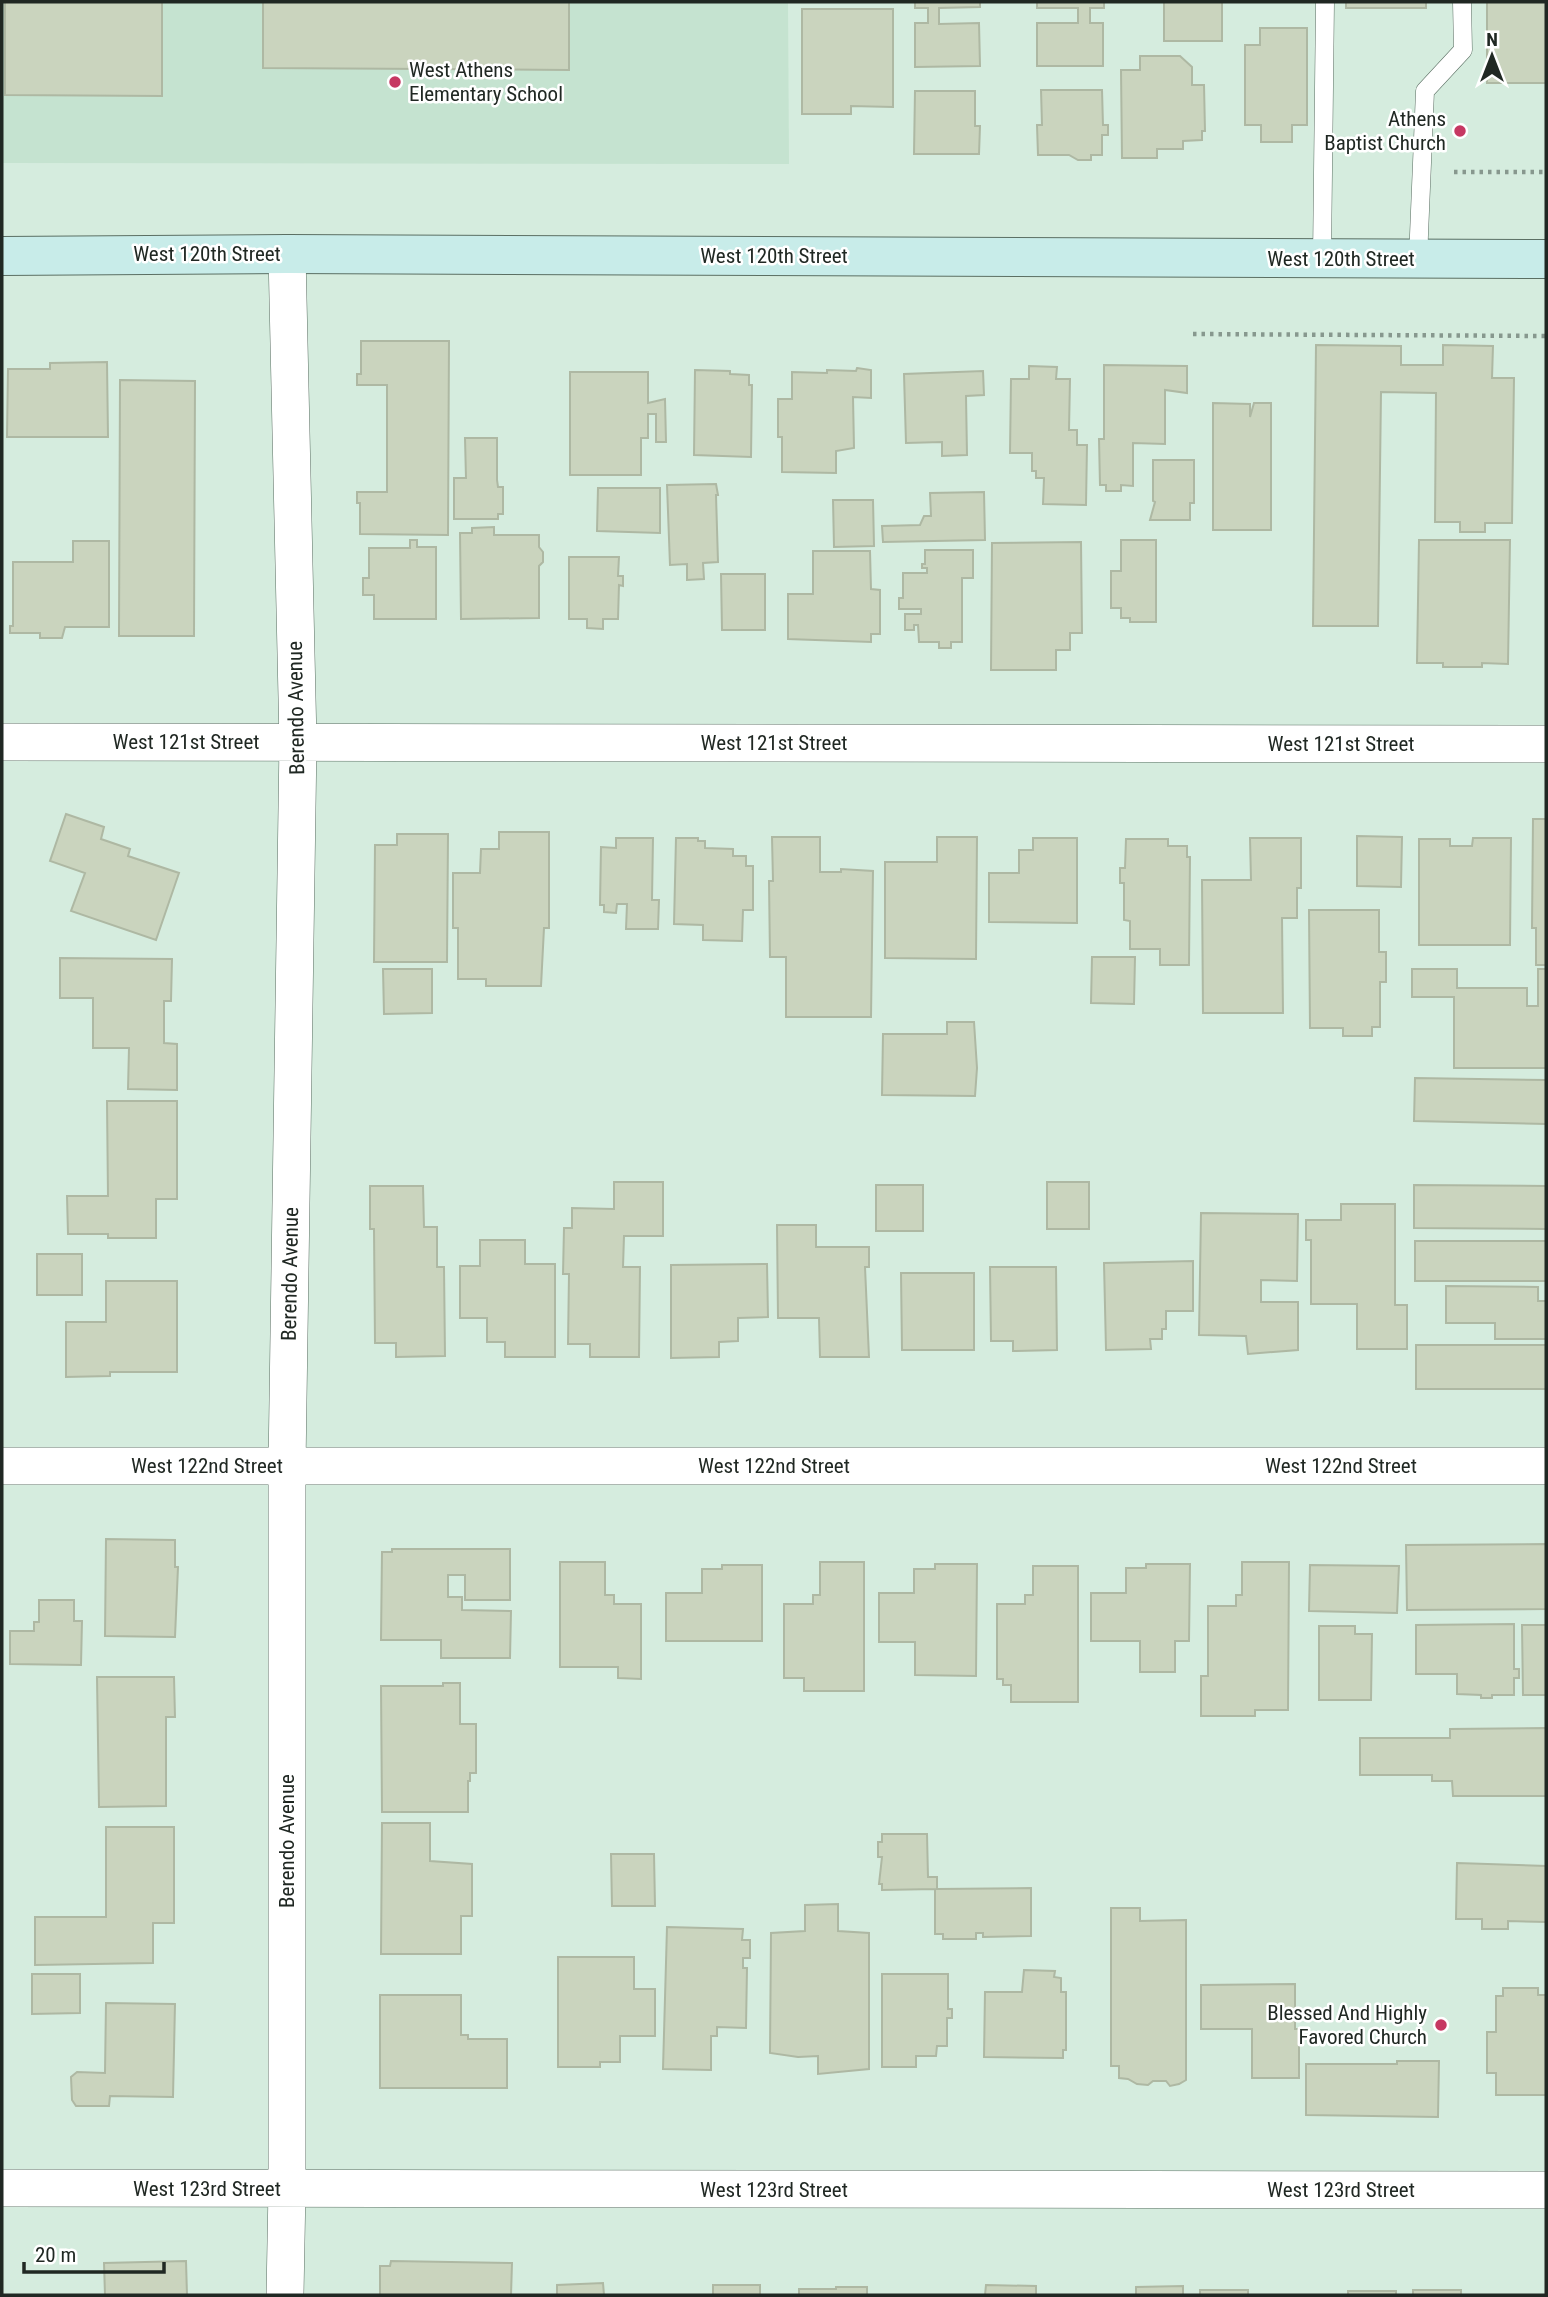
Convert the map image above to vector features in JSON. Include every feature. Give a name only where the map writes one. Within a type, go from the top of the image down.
[{"type":"street","name":"West 120th Street","points":[[2,256],[287,254],[1546,259]]},
{"type":"street","name":"Berendo Avenue","points":[[285,2295],[287,1466],[298,743],[287,254]]},
{"type":"street","name":"West 121st Street","points":[[2,741],[1546,744]]},
{"type":"street","name":"West 122nd Street","points":[[2,1466],[1546,1466]]},
{"type":"street","name":"West 123rd Street","points":[[2,2188],[1546,2190]]},
{"type":"lane","points":[[1322,258],[1325,2]]},
{"type":"lane","points":[[1418,259],[1424,91],[1463,50],[1462,2]]},
{"type":"path","points":[[1449,172],[1546,172]]},
{"type":"path","points":[[1193,334],[1546,336]]},
{"type":"shaded area","name":"West Athens Elementary School","points":[[2,2],[788,2],[789,164],[2,163]]},
{"type":"building","points":[[5,2],[162,2],[162,96],[5,95]]},
{"type":"building","points":[[263,2],[569,2],[569,70],[263,68]]},
{"type":"building","points":[[915,2],[980,2],[980,7],[939,8],[939,24],[979,23],[980,66],[915,67],[915,23],[928,23],[928,8],[915,8]]},
{"type":"building","points":[[1037,2],[1104,2],[1104,8],[1090,8],[1090,23],[1103,23],[1103,66],[1037,66],[1037,23],[1078,23],[1078,8],[1037,8]]},
{"type":"building","points":[[1164,2],[1222,2],[1222,41],[1164,41]]},
{"type":"building","points":[[1346,2],[1426,2],[1426,8],[1346,8]]},
{"type":"building","points":[[1487,2],[1546,2],[1546,83],[1487,83]]},
{"type":"building","points":[[802,9],[893,9],[893,107],[851,106],[851,114],[802,114]]},
{"type":"building","points":[[1260,28],[1307,28],[1307,125],[1292,125],[1292,142],[1261,142],[1261,125],[1245,125],[1245,45],[1260,45]]},
{"type":"building","points":[[1140,56],[1180,56],[1192,67],[1192,85],[1204,85],[1205,131],[1202,131],[1202,140],[1183,141],[1183,149],[1157,149],[1157,158],[1122,158],[1121,70],[1140,70]]},
{"type":"building","points":[[1041,90],[1102,90],[1103,125],[1108,125],[1108,135],[1102,135],[1102,155],[1091,155],[1091,160],[1078,160],[1069,155],[1038,155],[1037,125],[1042,125]]},
{"type":"building","points":[[915,91],[975,91],[975,126],[980,126],[979,154],[914,154]]},
{"type":"building","points":[[361,341],[449,341],[448,535],[360,534],[360,503],[357,503],[357,492],[387,492],[387,385],[357,385],[357,374],[361,374]]},
{"type":"building","points":[[1316,345],[1401,346],[1401,365],[1443,365],[1443,345],[1493,346],[1492,378],[1514,378],[1512,523],[1485,523],[1485,532],[1460,532],[1460,522],[1435,522],[1436,393],[1381,392],[1378,626],[1313,626]]},
{"type":"building","points":[[107,362],[108,437],[7,437],[8,369],[50,369],[50,363]]},
{"type":"building","points":[[1104,365],[1187,366],[1187,393],[1165,390],[1165,444],[1133,443],[1133,486],[1121,485],[1121,491],[1106,491],[1106,485],[1100,485],[1099,439],[1104,439]]},
{"type":"building","points":[[1029,366],[1057,367],[1056,379],[1070,379],[1069,430],[1077,430],[1077,445],[1087,445],[1086,505],[1043,504],[1044,478],[1036,478],[1036,471],[1032,471],[1032,453],[1010,453],[1011,379],[1029,379]]},
{"type":"building","points":[[857,368],[871,370],[871,398],[853,397],[854,448],[836,451],[836,473],[782,472],[778,399],[792,399],[792,372],[827,373],[827,370],[856,371]]},
{"type":"building","points":[[695,370],[730,371],[730,374],[749,375],[749,385],[752,385],[751,457],[694,455]]},
{"type":"building","points":[[983,371],[984,395],[966,396],[967,455],[942,456],[942,442],[906,443],[904,374]]},
{"type":"building","points":[[570,372],[648,372],[648,403],[665,399],[666,442],[656,442],[656,414],[648,414],[648,438],[641,438],[641,475],[570,475]]},
{"type":"building","points":[[120,380],[195,381],[194,636],[119,636]]},
{"type":"building","points":[[1213,403],[1250,404],[1250,417],[1254,403],[1271,403],[1271,530],[1213,530]]},
{"type":"building","points":[[465,438],[497,438],[497,480],[498,487],[503,487],[503,514],[498,514],[498,519],[454,519],[454,478],[466,478]]},
{"type":"building","points":[[1153,460],[1194,460],[1194,503],[1190,503],[1190,520],[1150,520],[1155,502]]},
{"type":"building","points":[[716,484],[718,562],[703,563],[704,579],[687,580],[687,564],[670,565],[667,485]]},
{"type":"building","points":[[598,488],[660,488],[660,533],[597,531]]},
{"type":"building","points":[[984,492],[985,540],[883,542],[882,526],[920,525],[924,516],[931,516],[930,493]]},
{"type":"building","points":[[833,500],[873,500],[874,546],[834,547]]},
{"type":"building","points":[[494,527],[494,535],[539,535],[543,562],[539,566],[539,618],[461,619],[460,533],[472,533],[472,528]]},
{"type":"building","points":[[410,540],[417,540],[417,547],[436,547],[436,619],[374,619],[374,595],[363,595],[363,578],[369,578],[369,548],[410,548]]},
{"type":"building","points":[[1121,540],[1156,540],[1156,622],[1130,622],[1130,618],[1121,618],[1121,608],[1111,608],[1111,571],[1121,571]]},
{"type":"building","points":[[1419,540],[1510,540],[1508,664],[1482,663],[1482,667],[1443,667],[1443,663],[1417,663]]},
{"type":"building","points":[[73,541],[109,541],[109,627],[65,627],[62,638],[40,638],[40,633],[10,633],[10,626],[13,626],[13,562],[73,562]]},
{"type":"building","points":[[1081,542],[1082,633],[1070,633],[1070,650],[1056,650],[1056,670],[991,670],[992,543]]},
{"type":"building","points":[[925,550],[973,550],[973,578],[962,578],[962,642],[951,642],[951,648],[939,648],[939,642],[919,642],[918,625],[914,625],[914,630],[905,630],[905,614],[921,614],[921,609],[899,609],[899,598],[903,598],[903,573],[927,573],[927,568],[922,568],[922,564],[925,564]]},
{"type":"building","points":[[813,551],[870,551],[871,589],[880,590],[880,634],[871,634],[871,642],[788,639],[788,594],[813,594]]},
{"type":"building","points":[[569,557],[619,557],[618,576],[623,576],[623,586],[619,585],[618,619],[603,619],[603,629],[587,628],[587,619],[569,619]]},
{"type":"building","points":[[721,574],[765,574],[765,630],[722,630]]},
{"type":"building","points":[[66,814],[104,827],[101,839],[130,849],[128,856],[179,873],[156,940],[71,911],[85,873],[50,861]]},
{"type":"building","points":[[1533,819],[1546,819],[1546,965],[1536,965],[1536,928],[1532,928]]},
{"type":"building","points":[[499,832],[549,832],[549,928],[544,928],[541,986],[486,986],[486,979],[458,979],[458,928],[453,928],[453,873],[480,873],[481,849],[499,849]]},
{"type":"building","points":[[397,834],[448,834],[447,962],[374,962],[375,845],[397,845]]},
{"type":"building","points":[[1357,836],[1402,837],[1401,887],[1357,886]]},
{"type":"building","points":[[772,837],[820,837],[820,872],[841,872],[841,869],[873,871],[871,1017],[786,1017],[786,957],[770,957],[769,881],[773,881]]},
{"type":"building","points":[[937,837],[977,837],[976,959],[885,958],[885,862],[937,862]]},
{"type":"building","points":[[616,838],[653,838],[652,900],[659,900],[658,929],[626,929],[627,904],[617,904],[616,913],[604,912],[604,905],[600,905],[601,847],[616,848]]},
{"type":"building","points":[[676,838],[698,838],[698,841],[705,841],[705,848],[733,849],[733,856],[746,856],[746,866],[753,866],[753,910],[743,910],[742,941],[703,940],[703,925],[674,924]]},
{"type":"building","points":[[1033,838],[1077,838],[1077,923],[989,922],[989,873],[1019,873],[1019,850],[1033,850]]},
{"type":"building","points":[[1250,838],[1301,838],[1301,888],[1297,888],[1297,918],[1282,918],[1283,1013],[1203,1013],[1202,880],[1251,880]]},
{"type":"building","points":[[1473,838],[1511,838],[1510,945],[1419,945],[1419,839],[1450,839],[1450,846],[1472,846]]},
{"type":"building","points":[[1126,839],[1168,839],[1168,846],[1187,846],[1187,857],[1190,857],[1189,965],[1160,965],[1160,949],[1130,949],[1130,921],[1124,920],[1124,883],[1120,883],[1120,868],[1125,868]]},
{"type":"building","points":[[1309,910],[1379,910],[1379,952],[1386,952],[1386,982],[1380,982],[1380,1027],[1372,1027],[1372,1036],[1343,1036],[1343,1028],[1310,1028]]},
{"type":"building","points":[[1092,957],[1135,957],[1134,1004],[1091,1003]]},
{"type":"building","points":[[60,958],[172,959],[171,1001],[164,1001],[164,1043],[177,1044],[177,1090],[128,1089],[129,1048],[93,1048],[93,998],[60,998]]},
{"type":"building","points":[[383,969],[432,969],[432,1013],[384,1014]]},
{"type":"building","points":[[1412,969],[1457,969],[1457,988],[1527,988],[1527,1006],[1538,1006],[1538,969],[1546,969],[1546,1068],[1454,1068],[1454,997],[1412,997]]},
{"type":"building","points":[[947,1022],[974,1022],[977,1068],[975,1096],[882,1095],[883,1034],[947,1034]]},
{"type":"building","points":[[1415,1078],[1546,1080],[1546,1124],[1414,1121]]},
{"type":"building","points":[[107,1101],[177,1101],[177,1199],[156,1199],[156,1238],[108,1238],[108,1234],[68,1234],[67,1196],[108,1196]]},
{"type":"building","points":[[614,1182],[663,1182],[663,1236],[624,1236],[623,1267],[640,1267],[639,1357],[590,1357],[590,1344],[568,1344],[569,1274],[563,1274],[564,1228],[572,1228],[572,1208],[614,1209]]},
{"type":"building","points":[[1047,1182],[1089,1182],[1089,1229],[1047,1229]]},
{"type":"building","points":[[876,1185],[923,1185],[923,1231],[876,1231]]},
{"type":"building","points":[[1414,1185],[1546,1186],[1546,1229],[1414,1228]]},
{"type":"building","points":[[370,1186],[423,1186],[424,1227],[437,1227],[437,1267],[444,1267],[445,1356],[396,1357],[396,1343],[375,1343],[374,1229],[370,1229]]},
{"type":"building","points":[[1341,1204],[1395,1204],[1395,1305],[1407,1305],[1407,1349],[1357,1349],[1357,1304],[1311,1304],[1311,1240],[1306,1240],[1306,1220],[1341,1220]]},
{"type":"building","points":[[1201,1213],[1298,1214],[1297,1281],[1261,1280],[1261,1302],[1298,1302],[1298,1350],[1248,1354],[1246,1336],[1199,1335]]},
{"type":"building","points":[[777,1225],[816,1225],[816,1247],[869,1247],[869,1267],[865,1267],[869,1357],[820,1357],[819,1318],[778,1318]]},
{"type":"building","points":[[480,1240],[525,1240],[525,1264],[555,1264],[555,1357],[505,1357],[505,1342],[487,1342],[487,1318],[460,1318],[460,1266],[480,1266]]},
{"type":"building","points":[[1415,1241],[1546,1241],[1546,1281],[1415,1281]]},
{"type":"building","points":[[37,1254],[82,1254],[82,1295],[37,1295]]},
{"type":"building","points":[[1193,1261],[1193,1311],[1166,1311],[1166,1329],[1162,1329],[1162,1339],[1150,1339],[1151,1349],[1106,1350],[1104,1263]]},
{"type":"building","points":[[767,1264],[768,1317],[738,1318],[738,1341],[719,1342],[719,1357],[671,1358],[671,1265]]},
{"type":"building","points":[[990,1267],[1056,1267],[1057,1350],[1013,1351],[1013,1341],[991,1341]]},
{"type":"building","points":[[901,1273],[974,1273],[974,1350],[902,1350]]},
{"type":"building","points":[[106,1281],[177,1281],[177,1372],[110,1372],[110,1376],[66,1377],[66,1322],[106,1322]]},
{"type":"building","points":[[1446,1286],[1538,1287],[1538,1301],[1546,1301],[1546,1339],[1495,1339],[1495,1323],[1446,1323]]},
{"type":"building","points":[[1416,1345],[1546,1345],[1546,1389],[1416,1389]]},
{"type":"building","points":[[106,1539],[175,1540],[175,1567],[178,1567],[175,1637],[105,1636]]},
{"type":"building","points":[[1546,1544],[1546,1609],[1407,1610],[1406,1545]]},
{"type":"building","points":[[392,1549],[510,1549],[510,1600],[465,1600],[465,1575],[448,1575],[448,1597],[462,1597],[462,1610],[511,1611],[510,1658],[441,1658],[441,1640],[381,1640],[382,1552],[392,1552]]},
{"type":"building","points":[[560,1562],[605,1562],[605,1595],[614,1595],[614,1604],[641,1604],[641,1679],[618,1678],[618,1667],[560,1667]]},
{"type":"building","points":[[820,1562],[864,1562],[864,1691],[804,1691],[804,1678],[784,1678],[784,1604],[813,1604],[813,1595],[820,1595]]},
{"type":"building","points":[[1242,1562],[1289,1562],[1288,1710],[1255,1710],[1255,1716],[1201,1716],[1201,1676],[1208,1676],[1208,1606],[1236,1606],[1236,1595],[1242,1595]]},
{"type":"building","points":[[935,1564],[977,1564],[976,1676],[915,1675],[915,1642],[879,1642],[879,1593],[914,1593],[914,1569],[935,1569]]},
{"type":"building","points":[[1146,1564],[1190,1564],[1189,1641],[1175,1641],[1175,1672],[1140,1672],[1140,1641],[1091,1641],[1091,1593],[1126,1593],[1126,1568],[1146,1568]]},
{"type":"building","points":[[722,1565],[762,1565],[762,1641],[666,1641],[666,1593],[702,1593],[702,1569],[722,1569]]},
{"type":"building","points":[[1310,1565],[1399,1566],[1397,1613],[1309,1611]]},
{"type":"building","points":[[1033,1566],[1078,1566],[1078,1702],[1011,1702],[1011,1685],[1003,1685],[1003,1679],[997,1679],[997,1604],[1025,1604],[1025,1595],[1033,1595]]},
{"type":"building","points":[[39,1600],[74,1600],[74,1621],[82,1621],[81,1665],[10,1664],[10,1631],[34,1631],[34,1622],[39,1622]]},
{"type":"building","points":[[1514,1624],[1514,1669],[1519,1669],[1519,1678],[1514,1678],[1514,1695],[1481,1698],[1481,1695],[1457,1694],[1457,1674],[1416,1674],[1416,1625]]},
{"type":"building","points":[[1522,1625],[1546,1625],[1546,1695],[1523,1695]]},
{"type":"building","points":[[1319,1626],[1355,1626],[1355,1634],[1372,1634],[1371,1700],[1319,1700]]},
{"type":"building","points":[[97,1677],[174,1677],[175,1717],[166,1717],[166,1806],[99,1807]]},
{"type":"building","points":[[443,1683],[460,1683],[460,1724],[476,1724],[476,1773],[470,1773],[468,1781],[468,1812],[382,1812],[381,1686],[443,1686]]},
{"type":"building","points":[[1546,1728],[1546,1796],[1453,1796],[1452,1781],[1432,1781],[1432,1775],[1360,1775],[1360,1738],[1450,1738],[1450,1729]]},
{"type":"building","points":[[382,1823],[430,1823],[430,1861],[472,1864],[472,1916],[461,1916],[461,1954],[381,1954]]},
{"type":"building","points":[[106,1827],[174,1827],[174,1923],[153,1923],[153,1963],[35,1965],[35,1917],[106,1917]]},
{"type":"building","points":[[882,1834],[927,1834],[928,1877],[937,1877],[937,1889],[1031,1888],[1031,1936],[983,1937],[983,1933],[976,1933],[976,1939],[943,1939],[943,1934],[935,1934],[935,1889],[882,1890],[882,1884],[879,1884],[882,1857],[878,1857],[878,1842],[882,1842]]},
{"type":"building","points":[[611,1854],[654,1854],[655,1906],[612,1906]]},
{"type":"building","points":[[1457,1863],[1546,1866],[1546,1922],[1508,1921],[1508,1929],[1482,1929],[1482,1919],[1456,1919]]},
{"type":"building","points":[[838,1904],[838,1931],[869,1933],[869,2069],[818,2074],[818,2056],[798,2057],[770,2053],[771,1933],[805,1931],[805,1905]]},
{"type":"building","points":[[1111,1908],[1140,1908],[1140,1921],[1186,1920],[1186,2080],[1179,2084],[1170,2086],[1166,2081],[1153,2081],[1148,2085],[1137,2084],[1119,2078],[1119,2066],[1111,2066]]},
{"type":"building","points":[[667,1927],[743,1929],[742,1940],[750,1940],[750,1958],[743,1958],[743,1968],[747,1968],[746,2028],[717,2027],[717,2036],[711,2036],[711,2070],[663,2069]]},
{"type":"building","points":[[558,1957],[634,1957],[634,1989],[655,1989],[655,2036],[620,2036],[620,2062],[600,2062],[600,2067],[558,2067]]},
{"type":"building","points":[[1024,1970],[1055,1971],[1054,1977],[1061,1978],[1061,1992],[1066,1992],[1066,2050],[1063,2050],[1063,2058],[984,2057],[985,1992],[1022,1992]]},
{"type":"building","points":[[32,1974],[80,1974],[80,2013],[32,2014]]},
{"type":"building","points":[[882,1974],[948,1974],[948,2009],[952,2009],[952,2018],[947,2018],[947,2046],[937,2046],[936,2056],[916,2056],[916,2067],[882,2067]]},
{"type":"building","points":[[1295,1984],[1299,2078],[1252,2078],[1252,2029],[1201,2029],[1201,1985]]},
{"type":"building","points":[[1503,1988],[1538,1988],[1538,1995],[1546,1995],[1546,2095],[1496,2095],[1496,2073],[1487,2073],[1487,2032],[1496,2032],[1496,1996],[1503,1996]]},
{"type":"building","points":[[380,1995],[461,1995],[461,2035],[468,2035],[468,2039],[507,2039],[507,2088],[380,2088]]},
{"type":"building","points":[[106,2003],[175,2004],[173,2097],[110,2096],[109,2106],[76,2106],[72,2100],[71,2077],[77,2072],[105,2073]]},
{"type":"building","points":[[1397,2061],[1439,2061],[1438,2117],[1306,2115],[1306,2064],[1397,2064]]},
{"type":"building","points":[[186,2261],[187,2295],[105,2295],[104,2263]]},
{"type":"building","points":[[391,2261],[512,2263],[511,2295],[380,2295],[380,2266],[390,2266]]},
{"type":"building","points":[[603,2283],[604,2295],[557,2295],[557,2285]]},
{"type":"building","points":[[713,2285],[760,2285],[760,2295],[713,2295]]},
{"type":"building","points":[[986,2285],[1036,2286],[1036,2295],[985,2295]]},
{"type":"building","points":[[1183,2286],[1183,2295],[1136,2295],[1136,2287]]},
{"type":"building","points":[[867,2287],[867,2295],[799,2295],[799,2289]]},
{"type":"building","points":[[1200,2290],[1248,2290],[1248,2295],[1200,2295]]},
{"type":"building","points":[[1413,2290],[1461,2290],[1461,2295],[1413,2295]]},
{"type":"building","points":[[1348,2291],[1396,2291],[1396,2295],[1348,2295]]},
{"type":"place","name":"West Athens Elementary School","points":[[395,82]]},
{"type":"place","name":"Athens Baptist Church","points":[[1460,131]]},
{"type":"place","name":"Blessed And Highly Favored Church","points":[[1441,2025]]}]
